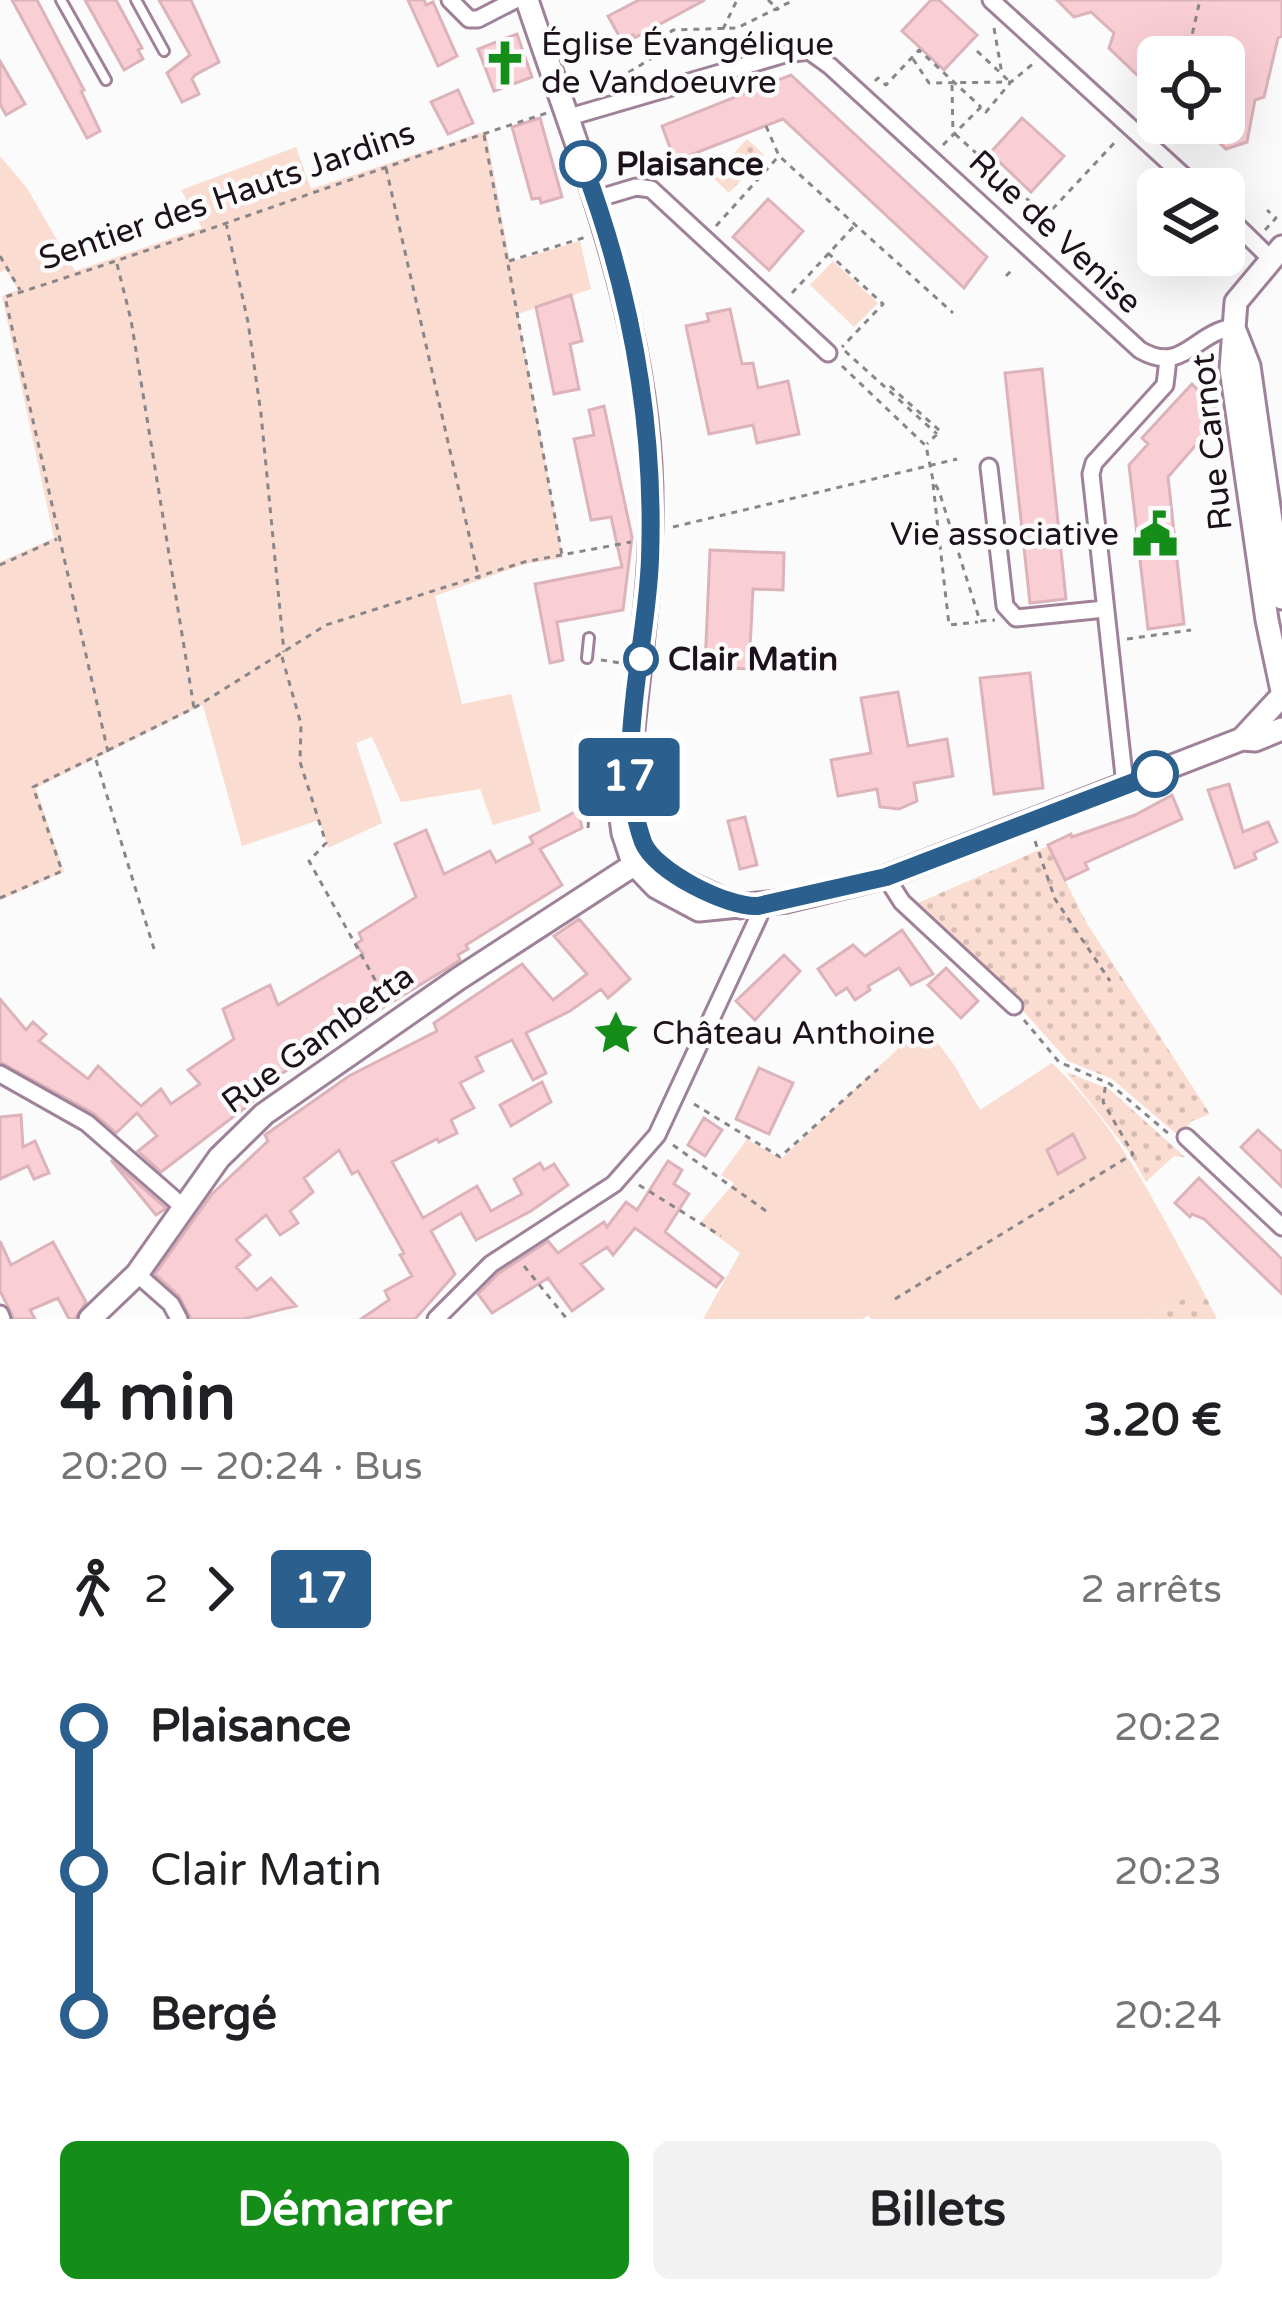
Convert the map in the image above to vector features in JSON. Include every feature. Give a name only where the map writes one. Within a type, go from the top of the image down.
[{"type":"street","points":[[450,0],[469,19],[478,20],[515,0]]},
{"type":"street","points":[[436,1319],[477,1276],[601,1195],[657,1135],[759,916],[749,907],[641,859],[623,833],[619,804],[629,773],[651,538],[641,380],[607,230],[527,0]]},
{"type":"street","points":[[991,0],[1175,168]]},
{"type":"street","name":"Rue de Venise","points":[[566,118],[800,50],[818,55],[1139,350],[1168,359]]},
{"type":"street","points":[[596,200],[636,187],[651,189],[828,353]]},
{"type":"street","points":[[1245,233],[1276,253]]},
{"type":"street","name":"Rue Carnot","points":[[1276,253],[1236,302],[1232,369],[1281,702]]},
{"type":"street","points":[[1125,785],[1092,468],[1165,385],[1168,359],[1179,357],[1211,332],[1234,327]]},
{"type":"street","name":"Rue Carnot","points":[[1234,327],[1249,366],[1282,598]]},
{"type":"street","points":[[989,467],[1005,606],[1016,618],[1105,609]]},
{"type":"street","points":[[1241,740],[1281,702]]},
{"type":"street","points":[[749,907],[886,877],[1241,740],[1255,740],[1282,729]]},
{"type":"street","name":"Rue Gambetta","points":[[90,1319],[137,1274],[219,1158],[264,1114],[641,859]]},
{"type":"street","points":[[886,877],[902,902],[1013,1006]]},
{"type":"street","points":[[0,1074],[87,1123],[182,1206]]},
{"type":"street","points":[[1186,1137],[1282,1227]]},
{"type":"street","points":[[137,1274],[171,1304],[179,1319]]},
{"type":"lane","points":[[61,0],[106,80]]},
{"type":"lane","points":[[136,0],[164,51]]},
{"type":"lane","points":[[590,638],[593,659]]},
{"type":"path","points":[[722,30],[737,0]]},
{"type":"path","points":[[768,0],[779,10]]},
{"type":"path","points":[[608,85],[652,58],[673,30],[748,25],[794,0]]},
{"type":"path","points":[[1192,36],[1200,0]]},
{"type":"path","points":[[998,23],[994,28],[1002,74]]},
{"type":"path","points":[[861,94],[878,78],[886,85],[920,50],[986,112],[1011,82]]},
{"type":"path","points":[[977,51],[1011,82]]},
{"type":"path","points":[[912,57],[929,83],[954,84],[1011,82],[1037,61]]},
{"type":"path","points":[[954,84],[954,135],[1046,216],[1119,139]]},
{"type":"path","points":[[930,157],[981,107]]},
{"type":"path","name":"Sentier des Hauts Jardins","points":[[108,752],[4,297],[549,112],[566,118]]},
{"type":"path","points":[[766,126],[779,156],[953,314]]},
{"type":"path","points":[[484,134],[562,555]]},
{"type":"path","points":[[717,225],[779,156]]},
{"type":"path","points":[[385,166],[479,580]]},
{"type":"path","points":[[1245,228],[1253,221],[1264,231],[1276,218],[1267,211]]},
{"type":"path","points":[[226,221],[248,322],[261,414],[283,655],[301,724],[300,762],[326,843],[309,861],[351,942],[400,1020]]},
{"type":"path","points":[[794,291],[855,224]]},
{"type":"path","points":[[508,262],[607,230]]},
{"type":"path","points":[[828,253],[883,304],[832,357],[926,446],[949,625],[1016,618]]},
{"type":"path","points":[[0,256],[21,292]]},
{"type":"path","points":[[116,262],[131,320],[194,708]]},
{"type":"path","points":[[1006,276],[1012,270]]},
{"type":"path","points":[[847,352],[940,430],[926,446]]},
{"type":"path","points":[[888,387],[897,378]]},
{"type":"path","points":[[683,524],[957,459]]},
{"type":"path","points":[[933,480],[980,621]]},
{"type":"path","points":[[0,565],[59,538]]},
{"type":"path","points":[[0,898],[62,871],[33,787],[194,708],[347,617],[479,580],[524,562],[651,538]]},
{"type":"path","points":[[1108,641],[1191,630]]},
{"type":"path","points":[[593,659],[617,662]]},
{"type":"path","points":[[95,759],[154,950]]},
{"type":"path","points":[[588,828],[593,764]]},
{"type":"path","points":[[1027,824],[1055,899],[1110,981]]},
{"type":"path","points":[[1013,1006],[1059,1061],[1106,1082],[1176,1141],[1186,1137]]},
{"type":"path","points":[[677,1094],[780,1156],[878,1069]]},
{"type":"path","points":[[895,1299],[1133,1154],[1103,1102],[1106,1082]]},
{"type":"path","points":[[657,1135],[766,1211]]},
{"type":"path","points":[[623,1174],[721,1236]]},
{"type":"path","points":[[512,1250],[567,1319]]},
{"type":"shaded area","points":[[486,131],[510,262],[580,241],[591,289],[518,314],[563,558],[525,564],[435,596],[462,704],[511,694],[541,811],[493,825],[480,789],[401,802],[372,737],[356,743],[382,823],[328,848],[319,820],[242,846],[203,705],[36,788],[64,872],[0,900],[0,562],[54,538],[2,296],[18,290],[6,270],[0,272],[0,156],[27,188],[75,271],[202,228],[181,190],[296,147],[311,189]]},
{"type":"shaded area","points":[[747,139],[764,155],[729,193],[712,177]]},
{"type":"shaded area","points":[[833,261],[878,303],[854,327],[810,285]]},
{"type":"shaded area","points":[[1048,846],[1086,922],[1210,1114],[1192,1121],[1179,1136],[1112,1079],[1068,1061],[1016,1003],[911,906]]},
{"type":"shaded area","points":[[924,1024],[980,1110],[1052,1063],[1117,1142],[1202,1289],[1146,1319],[871,1319],[868,1315],[863,1319],[703,1319],[740,1253],[700,1223],[734,1183],[721,1175],[747,1139],[781,1159]]},
{"type":"shaded area","points":[[1066,1072],[1109,1089],[1185,1157],[1174,1156],[1146,1182],[1129,1152]]},
{"type":"shaded area","points":[[1202,1289],[1217,1319],[1146,1319]]},
{"type":"building","points":[[12,0],[37,0],[100,131],[87,138]]},
{"type":"building","points":[[85,0],[116,0],[142,48],[138,50],[143,59],[124,70]]},
{"type":"building","points":[[159,0],[191,0],[219,62],[195,75],[192,79],[199,94],[182,102],[167,73],[190,55]]},
{"type":"building","points":[[408,0],[433,2],[457,56],[438,66]]},
{"type":"building","points":[[639,0],[705,0],[622,41],[608,16]]},
{"type":"building","points":[[931,0],[939,0],[977,35],[944,70],[902,31]]},
{"type":"building","points":[[1057,0],[1282,0],[1282,36],[1264,97],[1255,100],[1247,142],[1245,36],[1137,36],[1137,75],[1109,48],[1114,33],[1091,12],[1074,17]]},
{"type":"building","name":"Église Évangélique de Vandoeuvre","points":[[517,34],[532,77],[494,91],[478,49]]},
{"type":"building","points":[[0,61],[25,104],[6,115],[0,104]]},
{"type":"building","points":[[791,75],[987,257],[964,288],[783,119],[675,161],[662,126]]},
{"type":"building","points":[[458,90],[473,123],[448,134],[431,102]]},
{"type":"building","points":[[540,118],[562,197],[541,203],[540,198],[532,199],[512,127]]},
{"type":"building","points":[[1022,118],[1064,156],[1031,192],[990,153]]},
{"type":"building","points":[[768,199],[803,231],[769,270],[733,237]]},
{"type":"building","points":[[571,295],[582,341],[570,344],[579,389],[554,394],[536,307]]},
{"type":"building","points":[[730,309],[742,364],[753,363],[758,388],[788,381],[799,434],[757,443],[753,425],[709,434],[686,326],[709,321],[707,314]]},
{"type":"building","points":[[1042,369],[1066,599],[1030,603],[1005,373]]},
{"type":"building","points":[[1192,384],[1222,415],[1168,477],[1184,624],[1148,629],[1129,465],[1148,444],[1142,438]]},
{"type":"building","points":[[604,406],[632,537],[623,610],[557,622],[563,660],[550,663],[535,584],[622,567],[611,517],[591,520],[574,439],[594,435],[589,410]]},
{"type":"building","points":[[710,550],[784,553],[783,590],[753,589],[749,669],[705,667]]},
{"type":"building","points":[[1030,673],[1043,788],[994,794],[980,678]]},
{"type":"building","points":[[898,692],[908,746],[947,739],[953,776],[914,783],[917,801],[899,809],[880,807],[877,789],[838,796],[831,760],[871,753],[861,698]]},
{"type":"building","points":[[1229,784],[1243,832],[1268,822],[1277,842],[1235,868],[1208,790]]},
{"type":"building","points":[[1172,795],[1182,819],[1085,863],[1088,869],[1065,880],[1048,845],[1135,815]]},
{"type":"building","points":[[578,810],[582,828],[540,849],[562,885],[466,945],[468,949],[458,955],[460,960],[446,969],[341,1033],[339,1029],[301,1051],[306,1059],[259,1087],[263,1094],[161,1172],[138,1151],[157,1136],[137,1113],[116,1133],[93,1113],[0,1062],[0,999],[26,1030],[33,1022],[46,1034],[39,1041],[88,1079],[98,1066],[141,1106],[161,1089],[171,1104],[200,1084],[188,1070],[234,1039],[223,1009],[270,985],[278,1005],[363,954],[356,944],[362,940],[359,933],[416,897],[395,844],[426,830],[444,874],[490,851],[496,862],[533,843],[530,837]]},
{"type":"building","points":[[745,817],[757,865],[740,869],[728,821]]},
{"type":"building","points":[[579,919],[630,979],[608,998],[601,989],[526,1033],[546,1073],[533,1080],[512,1040],[476,1057],[483,1071],[460,1083],[474,1108],[451,1120],[457,1133],[392,1162],[423,1218],[477,1186],[491,1211],[522,1194],[514,1179],[540,1163],[544,1170],[554,1164],[568,1185],[476,1240],[461,1213],[431,1231],[455,1274],[415,1319],[361,1319],[389,1300],[385,1291],[412,1276],[358,1171],[352,1174],[339,1150],[304,1178],[313,1192],[290,1211],[298,1223],[280,1235],[266,1215],[236,1240],[250,1255],[236,1267],[257,1290],[271,1278],[296,1306],[243,1319],[191,1319],[179,1296],[155,1274],[212,1194],[268,1141],[265,1135],[349,1076],[437,1031],[434,1023],[522,964],[553,1000],[587,974],[554,936]]},
{"type":"building","points":[[902,930],[933,974],[911,985],[899,968],[868,986],[870,990],[855,1000],[847,988],[836,995],[818,969],[853,945],[865,956]]},
{"type":"building","points":[[784,955],[800,971],[755,1020],[736,1001]]},
{"type":"building","points":[[946,968],[978,1001],[961,1018],[928,985]]},
{"type":"building","points":[[759,1068],[793,1083],[769,1134],[736,1119]]},
{"type":"building","points":[[542,1082],[551,1102],[511,1126],[500,1105]]},
{"type":"building","points":[[21,1115],[23,1147],[35,1141],[49,1173],[34,1179],[28,1166],[0,1179],[0,1117]]},
{"type":"building","points":[[704,1118],[722,1130],[705,1156],[688,1145]]},
{"type":"building","points":[[1258,1130],[1282,1152],[1282,1187],[1241,1147]]},
{"type":"building","points":[[1073,1134],[1085,1158],[1058,1174],[1047,1150]]},
{"type":"building","points":[[111,1160],[166,1208],[156,1215]]},
{"type":"building","points":[[668,1161],[682,1170],[674,1184],[689,1194],[665,1232],[723,1278],[716,1287],[635,1228],[613,1255],[607,1247],[581,1264],[603,1289],[572,1311],[548,1278],[492,1313],[478,1294],[499,1273],[548,1241],[558,1253],[604,1222],[607,1227],[626,1202],[637,1210]]},
{"type":"building","points":[[1199,1178],[1282,1259],[1282,1294],[1204,1219],[1190,1217],[1175,1203]]},
{"type":"building","points":[[0,1241],[11,1265],[53,1242],[86,1302],[75,1319],[69,1319],[58,1298],[30,1310],[35,1319],[14,1319],[0,1291]]},
{"type":"bus line","name":"17","points":[[583,164],[624,289],[646,421],[650,564],[629,773],[637,821],[649,855],[741,907],[758,906],[886,877],[1155,774]]},
{"type":"place","name":"Église Évangélique de Vandoeuvre","points":[[505,63]]},
{"type":"place","name":"Plaisance","points":[[583,164]]},
{"type":"place","name":"Vie associative","points":[[1155,534]]},
{"type":"place","name":"Clair Matin","points":[[641,659]]},
{"type":"place","name":"Château Anthoine","points":[[616,1033]]}]
